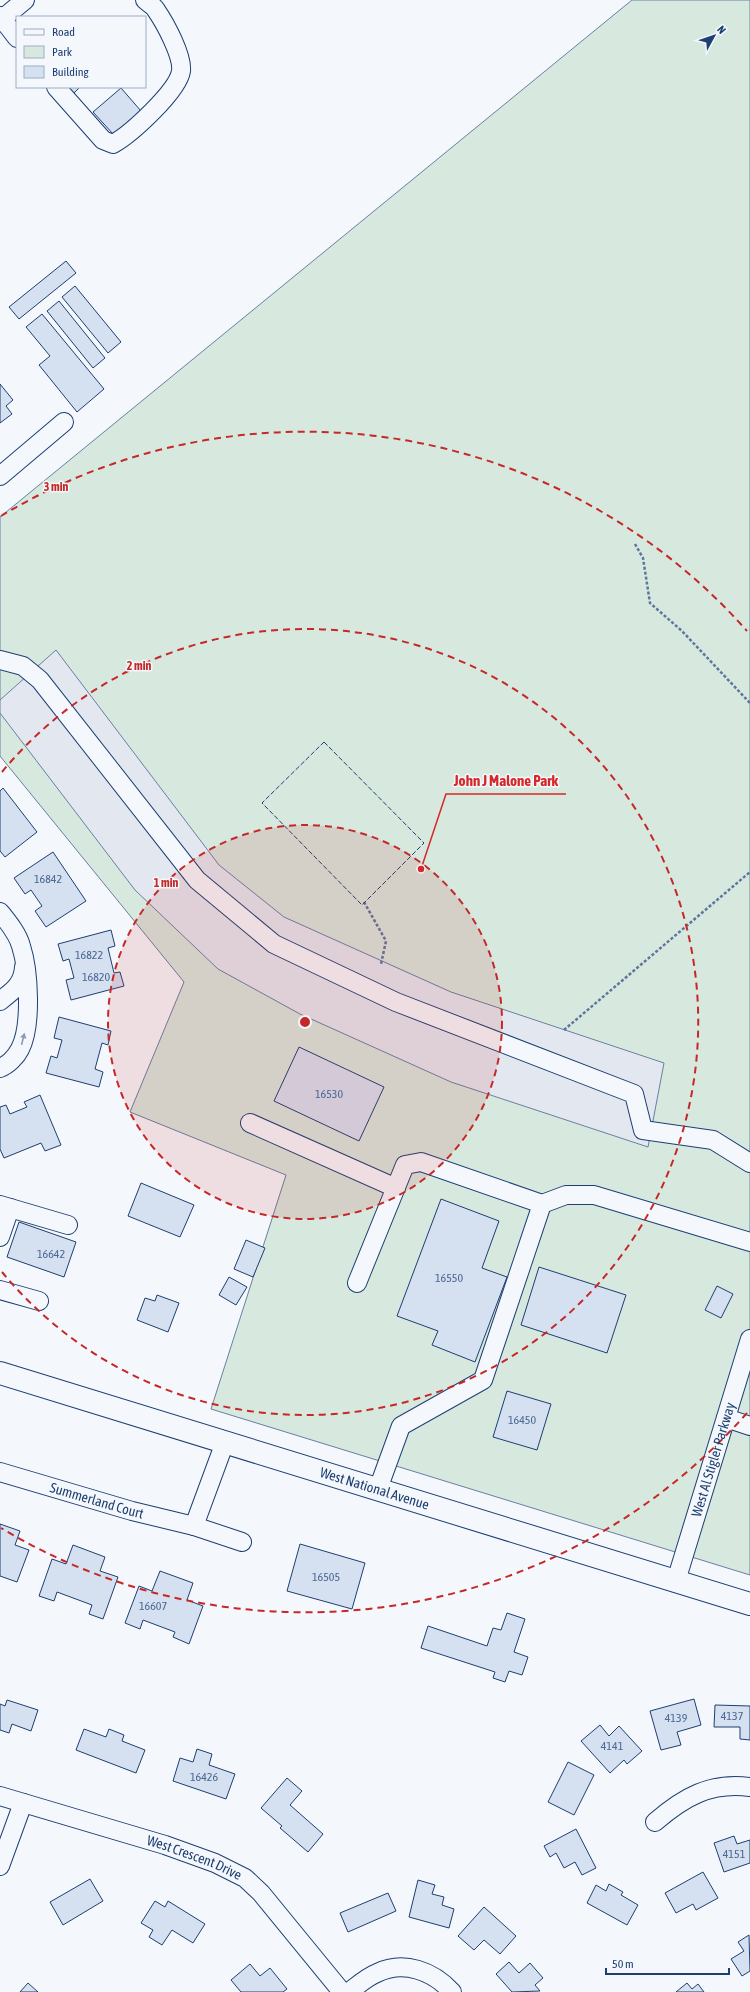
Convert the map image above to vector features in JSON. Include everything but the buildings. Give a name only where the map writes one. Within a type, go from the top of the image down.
[{"type":"main road","name":"West National Avenue","points":[[0,1373],[750,1604]]},
{"type":"street","points":[[16,37],[1,18],[25,0]]},
{"type":"street","points":[[57,88],[103,140],[113,144],[123,138],[145,119],[174,86],[181,72],[181,61],[156,8],[145,0]]},
{"type":"street","points":[[0,476],[64,422]]},
{"type":"street","points":[[0,660],[23,666],[40,680],[197,880],[274,944],[396,1002],[634,1094],[643,1130],[713,1140],[750,1163]]},
{"type":"street","points":[[0,912],[21,944],[29,983],[26,1029],[20,1049],[12,1060],[0,1068]]},
{"type":"street","points":[[0,1001],[16,989],[23,977],[24,960]]},
{"type":"street","points":[[250,1123],[396,1188]]},
{"type":"street","points":[[357,1283],[405,1165],[422,1162],[542,1204],[566,1195],[594,1196],[700,1226],[750,1242]]},
{"type":"street","points":[[378,1489],[401,1426],[483,1380],[542,1204]]},
{"type":"street","points":[[0,1237],[5,1206],[68,1225]]},
{"type":"street","points":[[0,1290],[39,1301]]},
{"type":"street","name":"West Al Stigler Parkway","points":[[676,1581],[750,1339]]},
{"type":"street","points":[[726,1418],[750,1426]]},
{"type":"street","points":[[194,1526],[225,1442]]},
{"type":"street","name":"Summerland Court","points":[[0,1472],[132,1511],[194,1526],[242,1542]]},
{"type":"street","points":[[655,1822],[667,1812],[703,1790],[718,1786],[750,1787]]},
{"type":"street","name":"West Crescent Drive","points":[[0,1796],[165,1845],[214,1863],[246,1878],[261,1893],[342,1992]]},
{"type":"street","points":[[0,1866],[23,1803]]},
{"type":"street","points":[[349,1992],[377,1972],[395,1968],[416,1968],[424,1971],[439,1979],[452,1992]]},
{"type":"path","points":[[635,544],[643,558],[650,603],[682,631],[750,704]]},
{"type":"path","points":[[564,1030],[750,872]]},
{"type":"path","points":[[364,902],[386,941],[381,964]]},
{"type":"green space","points":[[632,0],[750,0],[750,1575],[211,1409],[286,1175],[130,1112],[184,982],[0,756],[0,517]]},
{"type":"shaded area","points":[[56,650],[219,865],[284,917],[451,992],[664,1063],[648,1147],[451,1082],[300,1014],[218,969],[135,890],[0,713],[0,700]]},
{"type":"fence","points":[[324,742],[424,843],[362,905],[262,803],[324,742]]},
{"type":"place","name":"John J Malone Park","points":[[421,869]]}]
